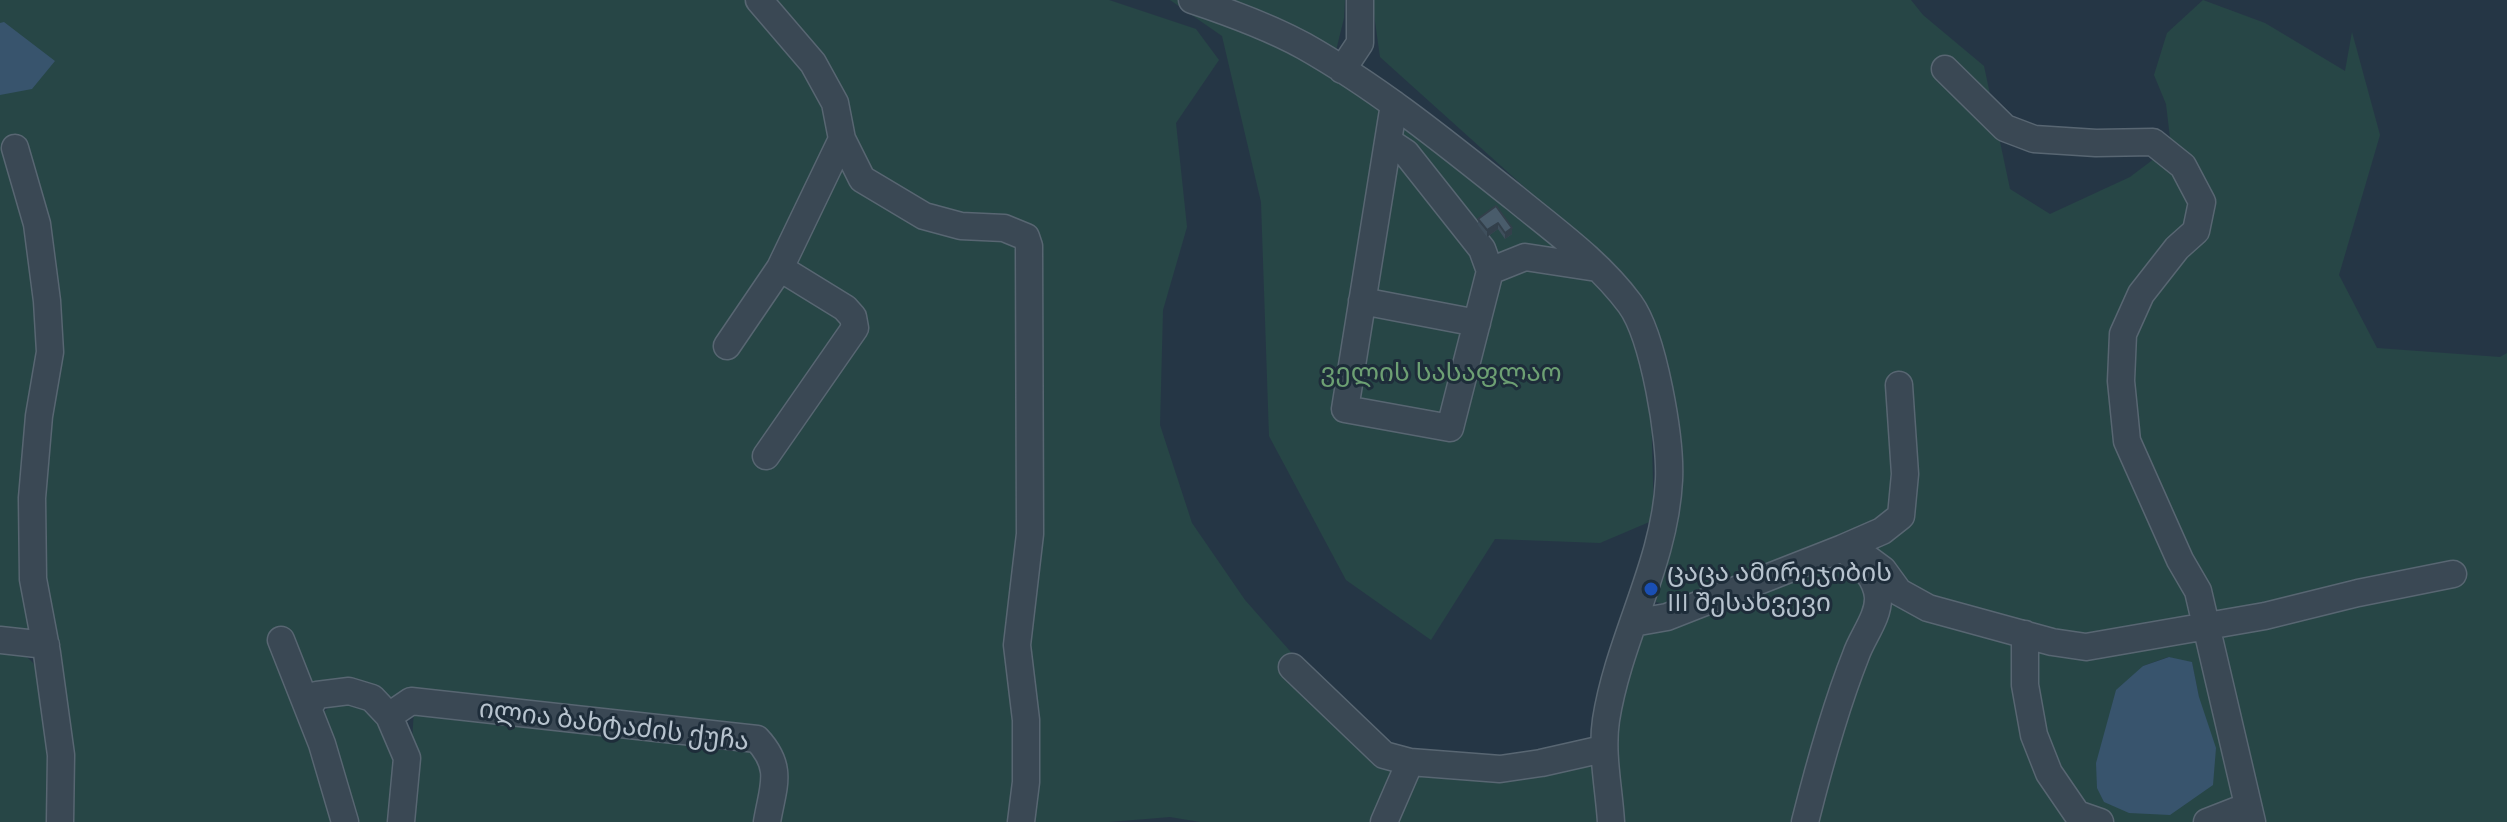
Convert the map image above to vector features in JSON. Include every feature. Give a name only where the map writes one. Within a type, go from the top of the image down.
[{"type":"street","points":[[759,0],[813,63],[835,103],[842,139],[862,179],[924,216],[961,226],[1004,228],[1026,237],[1029,246],[1030,534],[1017,645],[1026,720],[1026,782],[1021,822]]},
{"type":"street","points":[[1192,0],[1302,45],[1394,104],[1582,251],[1632,306],[1650,355],[1665,424],[1669,480],[1659,549],[1633,623],[1607,717],[1603,749],[1611,822]]},
{"type":"street","points":[[1342,70],[1360,43],[1360,0]]},
{"type":"street","points":[[1945,69],[2005,128],[2034,139],[2096,143],[2153,142],[2183,166],[2202,202],[2196,231],[2177,248],[2141,294],[2123,334],[2121,381],[2127,441],[2180,560],[2198,591],[2250,814],[2207,822]]},
{"type":"street","points":[[1388,141],[1406,153],[1473,237],[1482,249],[1490,271],[1450,428],[1345,409],[1362,301],[1394,104]]},
{"type":"street","points":[[727,346],[780,268],[842,139]]},
{"type":"street","points":[[15,148],[37,224],[50,339],[32,498],[33,579],[46,645],[61,755],[60,822]]},
{"type":"street","points":[[1490,271],[1525,257],[1597,268]]},
{"type":"street","points":[[766,456],[855,328],[853,317],[845,308],[780,268]]},
{"type":"street","points":[[1362,301],[1477,323]]},
{"type":"street","points":[[1633,623],[1667,617],[1843,548],[1882,531],[1901,516],[1905,474],[1899,385]]},
{"type":"street","points":[[1843,548],[1860,553],[1883,570],[1899,592],[1928,608],[2086,647],[2265,616],[2453,574]]},
{"type":"street","points":[[1805,822],[1856,654],[1873,619],[1878,599],[1873,577],[1843,548]]},
{"type":"street","points":[[2025,634],[2025,685],[2034,735],[2044,761],[2077,814],[2100,822]]},
{"type":"street","points":[[0,640],[46,645]]},
{"type":"street","points":[[281,640],[322,744],[345,822]]},
{"type":"street","points":[[1292,667],[1384,755],[1410,762],[1500,769],[1603,749]]},
{"type":"street","points":[[308,708],[317,695],[349,691],[372,698],[389,716],[407,758],[401,822]]},
{"type":"street","name":"ილია ბახტაძის ქუჩა","points":[[389,716],[411,701],[757,739],[771,755],[775,773],[767,822]]},
{"type":"street","points":[[1384,822],[1410,762]]},
{"type":"green space","points":[[0,0],[1109,0],[1196,29],[1219,60],[1176,123],[1187,227],[1163,310],[1160,425],[1192,523],[1245,600],[1393,768],[1392,790],[1384,809],[1376,822],[1200,822],[1170,817],[1109,822],[1026,822],[1031,777],[1031,732],[1021,641],[1011,642],[1021,755],[1009,822],[773,822],[781,786],[781,766],[775,750],[755,733],[408,696],[393,704],[375,689],[349,683],[329,685],[308,693],[283,629],[269,634],[321,771],[332,822],[69,822],[67,741],[42,571],[40,496],[61,325],[47,222],[19,138],[2,141],[40,292],[39,377],[23,468],[19,535],[32,629],[13,634],[0,633]]},
{"type":"green space","name":"ველის სასაფლაო","points":[[1170,0],[1345,0],[1344,18],[1330,75],[1409,122],[1613,294],[1637,350],[1651,407],[1654,520],[1600,543],[1495,539],[1431,640],[1346,580],[1269,436],[1261,202],[1222,36]]},
{"type":"green space","points":[[1372,0],[1911,0],[1923,15],[1984,66],[2010,189],[2050,214],[2130,177],[2171,146],[2166,104],[2154,75],[2167,33],[2203,0],[2265,23],[2345,71],[2352,32],[2380,135],[2339,275],[2377,348],[2500,357],[2507,353],[2507,822],[1812,822],[1884,605],[1852,551],[1889,533],[1897,493],[1890,514],[1678,607],[1656,602],[1673,510],[1668,376],[1561,220],[1380,57]],"holes":[[[2168,657],[2192,663],[2199,697],[2097,763],[2105,738],[2143,666]]]},
{"type":"green space","points":[[1846,560],[1872,601],[1798,822],[1618,822],[1611,732],[1639,633]]},
{"type":"green space","points":[[0,646],[27,657],[39,676],[49,740],[49,822],[0,822]]},
{"type":"green space","points":[[338,701],[357,701],[372,712],[389,738],[396,772],[392,822],[352,822],[322,713]]},
{"type":"green space","points":[[414,710],[748,745],[765,766],[757,822],[407,822]]},
{"type":"green space","points":[[1593,763],[1603,822],[1389,822],[1410,781],[1423,771]]},
{"type":"water","points":[[4,22],[55,61],[32,89],[0,95],[0,23]]},
{"type":"water","points":[[2169,657],[2192,662],[2199,697],[2216,748],[2213,785],[2170,815],[2129,813],[2104,802],[2097,788],[2096,763],[2116,690],[2143,666]]},
{"type":"building","points":[[1496,206],[1512,228],[1505,233],[1498,223],[1487,230],[1478,219]]},
{"type":"place","name":"ცაცა ამირეჯიბის III შესახვევი","points":[[1651,589]]}]
